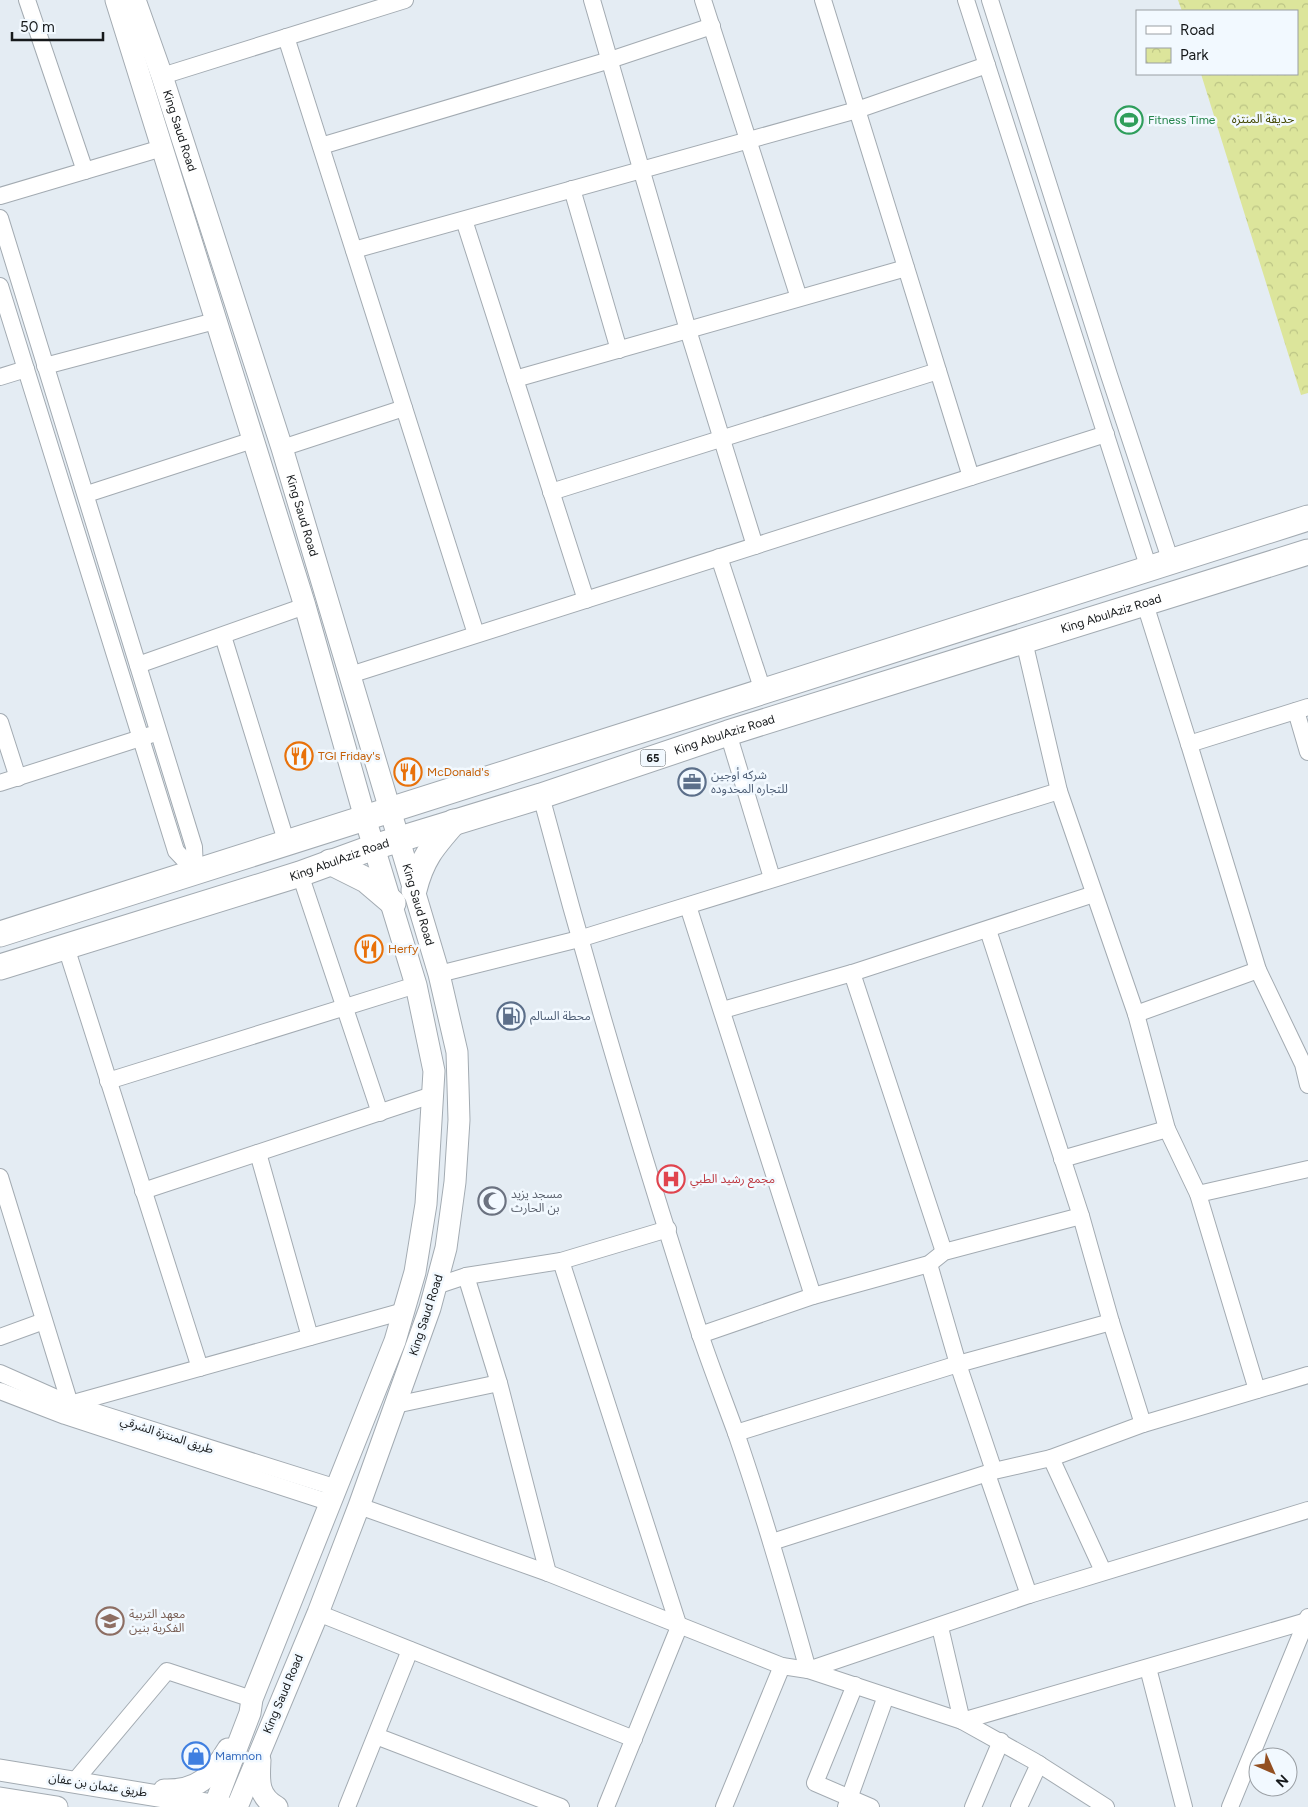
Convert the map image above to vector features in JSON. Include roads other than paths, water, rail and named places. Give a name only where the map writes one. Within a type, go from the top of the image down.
[{"type":"highway","name":"65","points":[[0,934],[1308,518]]},
{"type":"highway","name":"King AbulAziz Road","points":[[0,967],[300,874],[374,847],[541,796],[728,733],[1308,552]]},
{"type":"highway","points":[[414,890],[420,867],[432,847],[454,822]]},
{"type":"highway","points":[[330,862],[366,880],[393,903]]},
{"type":"main road","name":"King Saud Road","points":[[116,0],[305,606],[365,818],[393,903],[416,985],[434,1071],[432,1138],[426,1204],[415,1272],[404,1311],[395,1341],[251,1706],[218,1806]]},
{"type":"main road","name":"King Saud Road","points":[[135,0],[162,76],[282,448],[391,809],[439,974],[458,1052],[459,1120],[455,1182],[446,1248],[436,1286],[359,1506],[318,1613],[237,1807]]},
{"type":"main road","points":[[133,1790],[182,1791],[203,1780],[214,1770],[251,1706]]},
{"type":"main road","points":[[261,1746],[259,1785],[264,1797],[277,1807]]},
{"type":"main road","name":"طريق عثمان بن عفان","points":[[0,1770],[133,1790],[218,1806]]},
{"type":"main road","points":[[0,1798],[57,1807]]},
{"type":"street","points":[[27,0],[85,171]]},
{"type":"street","points":[[162,76],[405,0]]},
{"type":"street","points":[[592,0],[640,170],[755,546]]},
{"type":"street","points":[[703,0],[799,298]]},
{"type":"street","points":[[824,0],[971,477]]},
{"type":"street","points":[[966,0],[1106,434],[1160,565]]},
{"type":"street","points":[[990,0],[1109,375],[1160,565]]},
{"type":"street","points":[[320,146],[610,60],[712,26]]},
{"type":"street","points":[[286,37],[476,634]]},
{"type":"street","points":[[354,250],[857,110],[987,65]]},
{"type":"street","points":[[0,196],[162,148]]},
{"type":"street","points":[[572,189],[619,350]]},
{"type":"street","points":[[0,218],[45,366],[87,494],[194,847],[195,872]]},
{"type":"street","points":[[464,220],[586,600]]},
{"type":"street","points":[[515,379],[906,268]]},
{"type":"street","points":[[0,286],[176,851],[195,872]]},
{"type":"street","points":[[45,366],[215,321]]},
{"type":"street","points":[[0,377],[26,369]]},
{"type":"street","points":[[551,492],[938,371]]},
{"type":"street","points":[[282,448],[404,408]]},
{"type":"street","points":[[350,675],[1106,434]]},
{"type":"street","points":[[87,494],[253,440]]},
{"type":"street","points":[[719,557],[763,691]]},
{"type":"street","points":[[1145,604],[1258,970],[1305,1063],[1308,1085]]},
{"type":"street","points":[[138,665],[305,606]]},
{"type":"street","points":[[222,636],[287,844]]},
{"type":"street","points":[[1024,641],[1059,790],[1136,1014],[1167,1129],[1198,1194],[1257,1390]]},
{"type":"street","points":[[1189,744],[1302,709],[1308,752]]},
{"type":"street","points":[[0,722],[18,778]]},
{"type":"street","points":[[0,783],[159,732]]},
{"type":"street","points":[[728,733],[772,878]]},
{"type":"street","points":[[439,974],[579,939],[1059,790]]},
{"type":"street","points":[[541,796],[579,939],[700,1335],[772,1542],[808,1670]]},
{"type":"street","points":[[300,874],[380,1113]]},
{"type":"street","points":[[723,1010],[852,973],[1094,894]]},
{"type":"street","points":[[688,906],[723,1010],[813,1296]]},
{"type":"street","points":[[988,930],[1081,1216],[1111,1322],[1143,1424]]},
{"type":"street","points":[[66,947],[200,1368]]},
{"type":"street","points":[[1136,1014],[1258,970]]},
{"type":"street","points":[[852,973],[944,1252]]},
{"type":"street","points":[[108,1081],[416,985]]},
{"type":"street","points":[[144,1191],[432,1096]]},
{"type":"street","points":[[1062,1159],[1167,1129]]},
{"type":"street","points":[[258,1153],[310,1337]]},
{"type":"street","points":[[1198,1194],[1308,1169]]},
{"type":"street","points":[[0,1177],[7,1225],[44,1321],[68,1410]]},
{"type":"street","points":[[700,1335],[813,1296],[929,1264],[944,1252],[1081,1216]]},
{"type":"street","points":[[436,1286],[466,1276],[561,1261],[668,1229]]},
{"type":"street","points":[[561,1261],[679,1627],[606,1807]]},
{"type":"street","points":[[929,1264],[990,1473],[1029,1595]]},
{"type":"street","points":[[466,1276],[499,1383],[548,1573]]},
{"type":"street","points":[[0,1391],[68,1410],[200,1368],[404,1311]]},
{"type":"street","points":[[0,1337],[44,1321]]},
{"type":"street","points":[[736,1434],[958,1364],[1111,1322]]},
{"type":"street","name":"طريق المنتزة الشرقي","points":[[0,1373],[68,1410],[334,1496]]},
{"type":"street","points":[[772,1542],[990,1473],[1051,1458],[1143,1424],[1308,1374]]},
{"type":"street","points":[[395,1405],[499,1383]]},
{"type":"street","points":[[1051,1458],[1103,1571]]},
{"type":"street","points":[[359,1506],[548,1573],[679,1627],[782,1666],[808,1670],[962,1721],[1001,1741],[1106,1807]]},
{"type":"street","points":[[808,1670],[1103,1571],[1308,1510]]},
{"type":"street","points":[[318,1613],[634,1739]]},
{"type":"street","points":[[962,1721],[1148,1668],[1307,1619]]},
{"type":"street","points":[[1230,1807],[1307,1619]]},
{"type":"street","points":[[940,1627],[962,1721]]},
{"type":"street","points":[[347,1807],[410,1650]]},
{"type":"street","points":[[724,1807],[782,1666]]},
{"type":"street","points":[[1148,1668],[1184,1807]]},
{"type":"street","points":[[74,1782],[167,1671],[251,1706]]},
{"type":"street","points":[[855,1685],[815,1783],[848,1803],[871,1807]]},
{"type":"street","points":[[848,1803],[886,1696]]},
{"type":"street","points":[[376,1736],[561,1807]]},
{"type":"street","points":[[973,1807],[1001,1741]]},
{"type":"street","points":[[1019,1807],[1039,1764]]},
{"type":"place","name":"Fitness Time","points":[[1129,120]]},
{"type":"place","name":"TGI Friday's","points":[[299,756]]},
{"type":"place","name":"McDonald's","points":[[408,772]]},
{"type":"place","name":"شركه أوجين للتجاره المحدوده","points":[[692,782]]},
{"type":"place","name":"Herfy","points":[[369,949]]},
{"type":"place","name":"محطة السالم","points":[[511,1016]]},
{"type":"place","name":"مجمع رشيد الطبي","points":[[671,1179]]},
{"type":"place","name":"مسجد يزيد بن الحارث","points":[[492,1201]]},
{"type":"place","name":"معهد التربية الفكرية بنين","points":[[110,1621]]},
{"type":"place","name":"Mamnon","points":[[196,1756]]},
{"type":"park label","name":"حديقة المنتزه","points":[[1263,119]]}]
